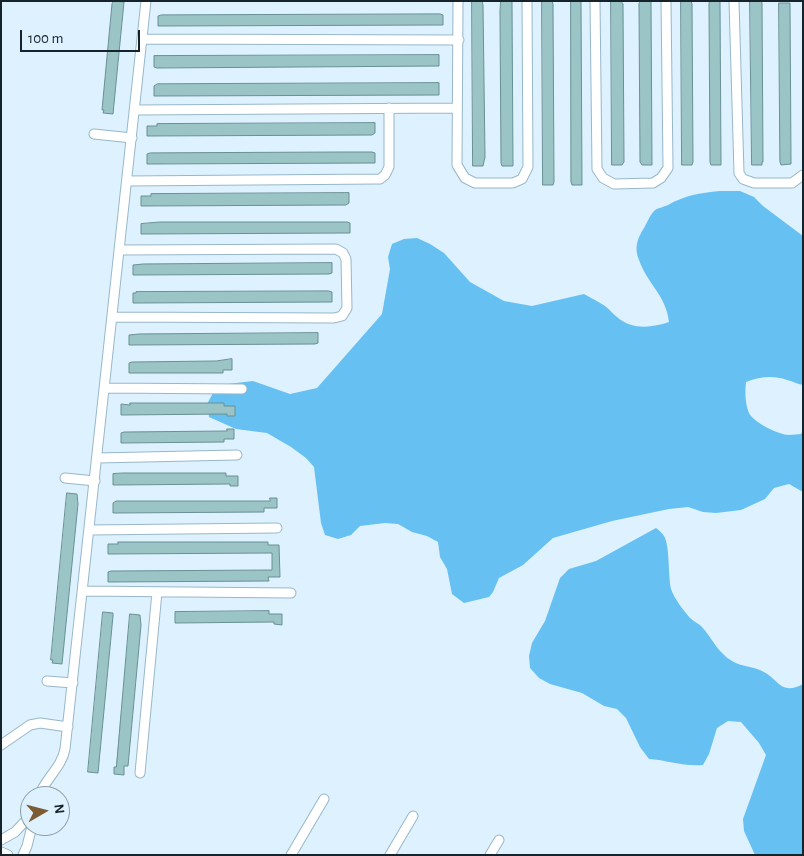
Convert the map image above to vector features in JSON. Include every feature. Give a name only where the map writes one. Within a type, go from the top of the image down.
[{"type":"street","points":[[44,786],[64,758],[146,1]]},
{"type":"street","points":[[458,1],[457,165],[465,178],[475,183],[513,183],[522,179],[527,171],[529,162],[527,1]]},
{"type":"street","points":[[595,1],[597,169],[603,178],[614,184],[653,183],[661,178],[668,168],[666,1]]},
{"type":"street","points":[[734,1],[739,173],[743,179],[754,183],[792,183],[803,175]]},
{"type":"street","points":[[142,39],[459,40]]},
{"type":"street","points":[[127,181],[380,179],[385,175],[389,167],[389,108]]},
{"type":"street","points":[[135,110],[457,108]]},
{"type":"street","points":[[94,134],[132,138]]},
{"type":"street","points":[[112,317],[334,318],[342,316],[347,308],[346,259],[343,253],[336,249],[120,250]]},
{"type":"street","points":[[105,388],[242,389]]},
{"type":"street","points":[[98,458],[238,455]]},
{"type":"street","points":[[65,478],[95,481]]},
{"type":"street","points":[[89,530],[277,528]]},
{"type":"street","points":[[83,592],[291,594]]},
{"type":"street","points":[[140,773],[157,592]]},
{"type":"street","points":[[47,681],[73,682]]},
{"type":"street","points":[[1,746],[30,725],[40,723],[68,727]]},
{"type":"street","points":[[291,855],[324,799]]},
{"type":"street","points":[[390,855],[413,816]]},
{"type":"street","points":[[1,840],[20,827]]},
{"type":"street","points":[[23,855],[30,836]]},
{"type":"street","points":[[490,855],[499,840]]},
{"type":"street","points":[[1,852],[8,855]]},
{"type":"shaded area","points":[[720,191],[740,191],[754,197],[803,236],[803,385],[771,377],[761,378],[746,382],[745,394],[751,417],[761,424],[789,435],[801,434],[803,431],[803,492],[789,484],[774,488],[765,499],[741,510],[716,513],[703,512],[688,507],[669,509],[612,521],[553,538],[523,565],[499,578],[489,597],[464,603],[452,594],[447,569],[440,557],[438,542],[427,536],[412,532],[398,524],[385,523],[360,526],[351,535],[338,539],[325,535],[321,523],[314,467],[306,458],[267,433],[236,429],[209,417],[207,404],[213,393],[228,384],[253,381],[290,394],[317,388],[382,314],[390,269],[388,257],[392,244],[404,239],[417,238],[430,244],[444,253],[470,282],[504,301],[532,306],[584,294],[605,306],[623,321],[635,326],[655,326],[669,322],[661,297],[639,260],[637,251],[638,240],[655,210],[687,197]]},
{"type":"shaded area","points":[[656,528],[666,541],[670,583],[674,596],[687,615],[702,627],[723,654],[736,663],[764,672],[785,687],[796,687],[803,684],[803,855],[755,855],[744,831],[743,819],[766,755],[759,743],[741,722],[728,721],[717,728],[709,754],[703,765],[689,765],[649,759],[640,747],[626,718],[617,709],[604,706],[582,693],[550,684],[539,678],[530,668],[529,656],[532,643],[545,621],[560,578],[569,569],[596,561]]},
{"type":"building","points":[[114,1],[124,2],[113,114],[103,113],[104,110],[102,110],[112,4]]},
{"type":"building","points":[[472,1],[482,1],[483,5],[485,157],[483,166],[473,166]]},
{"type":"building","points":[[501,1],[512,1],[513,166],[502,166],[501,163]]},
{"type":"building","points":[[542,1],[552,1],[553,4],[553,185],[543,185]]},
{"type":"building","points":[[571,1],[581,1],[582,185],[572,185],[571,182]]},
{"type":"building","points":[[611,1],[621,1],[623,4],[624,162],[622,165],[612,165]]},
{"type":"building","points":[[641,1],[651,1],[652,165],[642,165],[640,162],[639,4]]},
{"type":"building","points":[[681,1],[691,1],[692,4],[692,165],[682,165]]},
{"type":"building","points":[[710,1],[720,1],[721,165],[711,165],[710,162]]},
{"type":"building","points":[[750,1],[761,1],[762,3],[762,165],[752,165]]},
{"type":"building","points":[[779,3],[790,3],[791,164],[781,165],[780,162]]},
{"type":"building","points":[[161,15],[443,15],[443,25],[158,26],[158,16]]},
{"type":"building","points":[[439,55],[439,66],[154,67],[154,56]]},
{"type":"building","points":[[439,83],[439,95],[154,96],[154,86],[157,84]]},
{"type":"building","points":[[375,123],[375,133],[372,135],[147,136],[147,126],[157,126],[157,124]]},
{"type":"building","points":[[150,153],[375,153],[375,163],[147,164],[147,154]]},
{"type":"building","points":[[349,193],[349,203],[346,205],[141,206],[141,196],[151,196],[151,194]]},
{"type":"building","points":[[160,222],[347,222],[350,223],[350,233],[141,234],[141,224]]},
{"type":"building","points":[[332,263],[332,273],[329,274],[133,275],[133,265],[143,264]]},
{"type":"building","points":[[136,292],[332,292],[332,302],[133,303],[133,293]]},
{"type":"building","points":[[318,333],[318,343],[315,344],[129,345],[129,335],[139,334]]},
{"type":"building","points":[[232,359],[232,370],[223,370],[223,373],[129,373],[129,363],[132,362],[216,361]]},
{"type":"building","points":[[130,403],[224,403],[224,406],[235,406],[235,416],[227,416],[227,414],[121,415],[121,404],[130,405]]},
{"type":"building","points":[[227,429],[234,429],[234,439],[224,439],[224,442],[121,443],[121,433],[124,432],[227,431]]},
{"type":"building","points":[[226,473],[226,476],[238,476],[238,486],[230,486],[230,484],[113,485],[113,474]]},
{"type":"building","points":[[67,493],[77,494],[78,504],[62,664],[52,663],[53,660],[51,660]]},
{"type":"building","points":[[270,498],[277,498],[277,508],[264,508],[264,512],[113,513],[113,503],[116,501],[270,501]]},
{"type":"building","points":[[118,542],[268,542],[268,545],[279,545],[280,577],[268,577],[269,581],[108,582],[108,572],[111,571],[272,570],[272,553],[108,554],[108,544],[118,544]]},
{"type":"building","points":[[269,611],[269,614],[282,614],[282,625],[274,624],[274,622],[175,623],[175,612]]},
{"type":"building","points":[[103,612],[113,613],[113,616],[98,773],[88,772]]},
{"type":"building","points":[[130,614],[140,615],[141,625],[128,766],[124,766],[124,775],[114,774],[114,767],[116,767]]}]
